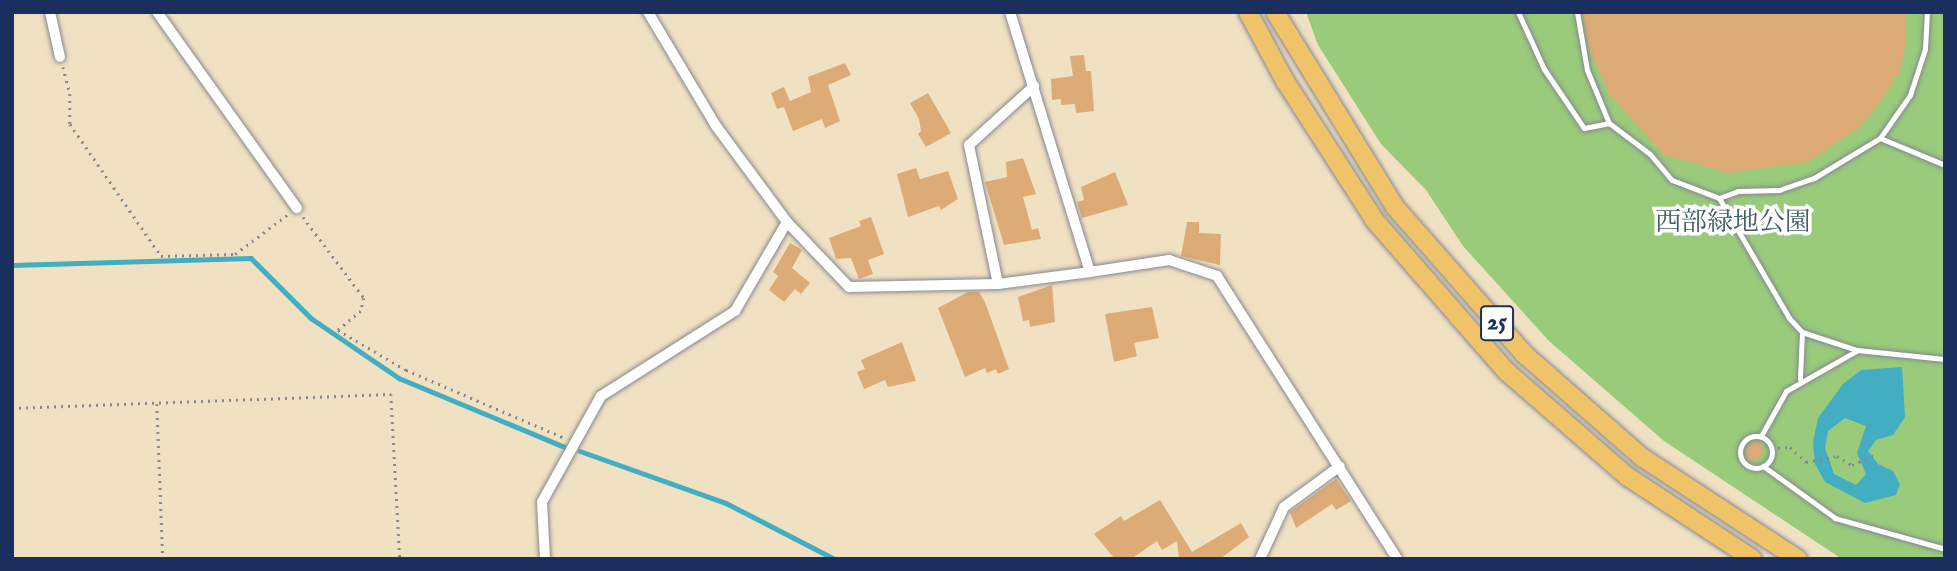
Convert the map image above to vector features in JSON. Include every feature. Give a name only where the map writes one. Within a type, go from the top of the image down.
[{"type":"main road","name":"25","points":[[1248,12],[1285,81],[1376,222],[1506,371],[1628,477],[1753,559]]},
{"type":"main road","name":"25","points":[[1275,12],[1395,207],[1524,354],[1643,458],[1798,559]]},
{"type":"street","points":[[50,12],[60,57]]},
{"type":"street","points":[[157,12],[297,208]]},
{"type":"street","points":[[648,12],[716,127],[787,222],[849,287],[998,284],[1169,260],[1217,276],[1397,559]]},
{"type":"street","points":[[1010,12],[1090,272]]},
{"type":"street","points":[[998,284],[968,145],[1034,86]]},
{"type":"street","points":[[545,559],[542,502],[601,396],[735,311],[787,222]]},
{"type":"street","points":[[1260,559],[1284,507],[1340,466]]},
{"type":"lane","points":[[1518,12],[1544,69],[1584,128],[1608,123]]},
{"type":"lane","points":[[1577,12],[1587,70],[1608,123],[1650,155],[1672,180],[1718,198],[1789,318],[1802,332],[1857,350],[1945,359]]},
{"type":"lane","points":[[1718,198],[1738,191],[1779,190],[1814,178],[1880,138],[1910,95],[1925,49],[1927,12]]},
{"type":"lane","points":[[1880,138],[1945,165]]},
{"type":"lane","points":[[1800,379],[1802,332]]},
{"type":"lane","points":[[1761,436],[1774,407],[1800,379],[1857,350]]},
{"type":"lane","points":[[1761,436],[1771,448],[1770,458],[1763,466]]},
{"type":"lane","points":[[1761,436],[1745,439],[1740,453],[1748,466],[1763,466],[1836,518],[1945,550]]},
{"type":"path","points":[[60,57],[70,93],[70,124],[161,256],[235,254],[297,208],[364,299],[361,311],[338,330],[406,370],[575,443]]},
{"type":"path","points":[[12,408],[391,394],[400,559]]},
{"type":"path","points":[[157,404],[163,559]]},
{"type":"path","points":[[1771,448],[1790,447],[1801,460],[1829,457],[1859,465],[1876,455]]},
{"type":"green space","name":"西部緑地公園","points":[[1306,12],[1945,12],[1945,559],[1842,559],[1664,441],[1549,341],[1463,246],[1426,190],[1381,144],[1318,45]]},
{"type":"water","points":[[1902,367],[1905,417],[1893,435],[1876,440],[1868,451],[1878,464],[1893,471],[1900,484],[1896,495],[1865,503],[1825,482],[1815,464],[1813,442],[1818,418],[1843,384],[1861,370]],"holes":[[[1845,418],[1866,426],[1857,453],[1866,474],[1856,485],[1834,474],[1825,448],[1828,431]]]},
{"type":"building","points":[[1582,12],[1906,12],[1906,43],[1898,77],[1894,76],[1892,86],[1861,126],[1808,162],[1728,173],[1664,155],[1609,94],[1588,47]]},
{"type":"building","points":[[1084,55],[1086,71],[1091,71],[1094,111],[1076,113],[1075,104],[1061,105],[1061,99],[1052,100],[1051,79],[1073,76],[1070,56]]},
{"type":"building","points":[[845,63],[851,75],[828,85],[840,121],[825,128],[822,119],[793,131],[784,107],[777,109],[771,93],[784,87],[790,101],[811,92],[808,77]]},
{"type":"building","points":[[928,93],[951,133],[926,147],[918,134],[921,131],[919,119],[910,103]]},
{"type":"building","points":[[1023,158],[1036,194],[1023,197],[1032,230],[1038,228],[1041,239],[1004,245],[985,182],[1007,177],[1006,162]]},
{"type":"building","points":[[916,168],[920,179],[948,171],[958,199],[941,210],[939,206],[908,217],[897,174]]},
{"type":"building","points":[[1115,172],[1128,205],[1082,218],[1077,202],[1084,200],[1081,187]]},
{"type":"building","points":[[871,217],[884,254],[868,260],[873,274],[859,279],[851,258],[836,259],[829,238],[861,226],[859,221]]},
{"type":"building","points":[[1187,222],[1199,222],[1199,233],[1221,234],[1220,265],[1181,256]]},
{"type":"building","points":[[790,243],[802,250],[792,268],[810,283],[801,294],[795,289],[784,302],[769,290],[778,276],[773,272]]},
{"type":"building","points":[[1052,285],[1055,322],[1030,327],[1029,320],[1023,321],[1018,297]]},
{"type":"building","points":[[968,292],[979,292],[985,302],[1009,369],[998,374],[996,369],[987,373],[985,368],[965,377],[938,308]]},
{"type":"building","points":[[1152,307],[1159,338],[1134,343],[1137,356],[1114,362],[1105,314]]},
{"type":"building","points":[[902,342],[916,381],[888,387],[885,380],[864,389],[857,372],[865,369],[861,360]]},
{"type":"building","points":[[1755,441],[1762,444],[1763,454],[1753,461],[1745,458],[1747,447]]},
{"type":"building","points":[[1336,479],[1351,501],[1336,510],[1332,504],[1296,528],[1290,512]]},
{"type":"building","points":[[1160,500],[1192,552],[1241,523],[1249,537],[1220,559],[1179,559],[1177,541],[1162,550],[1157,541],[1131,559],[1115,559],[1094,534],[1121,516],[1124,521]]},
{"type":"waterway","points":[[12,265],[251,258],[311,318],[399,378],[565,447]]},
{"type":"waterway","points":[[580,451],[726,503],[835,559]]}]
